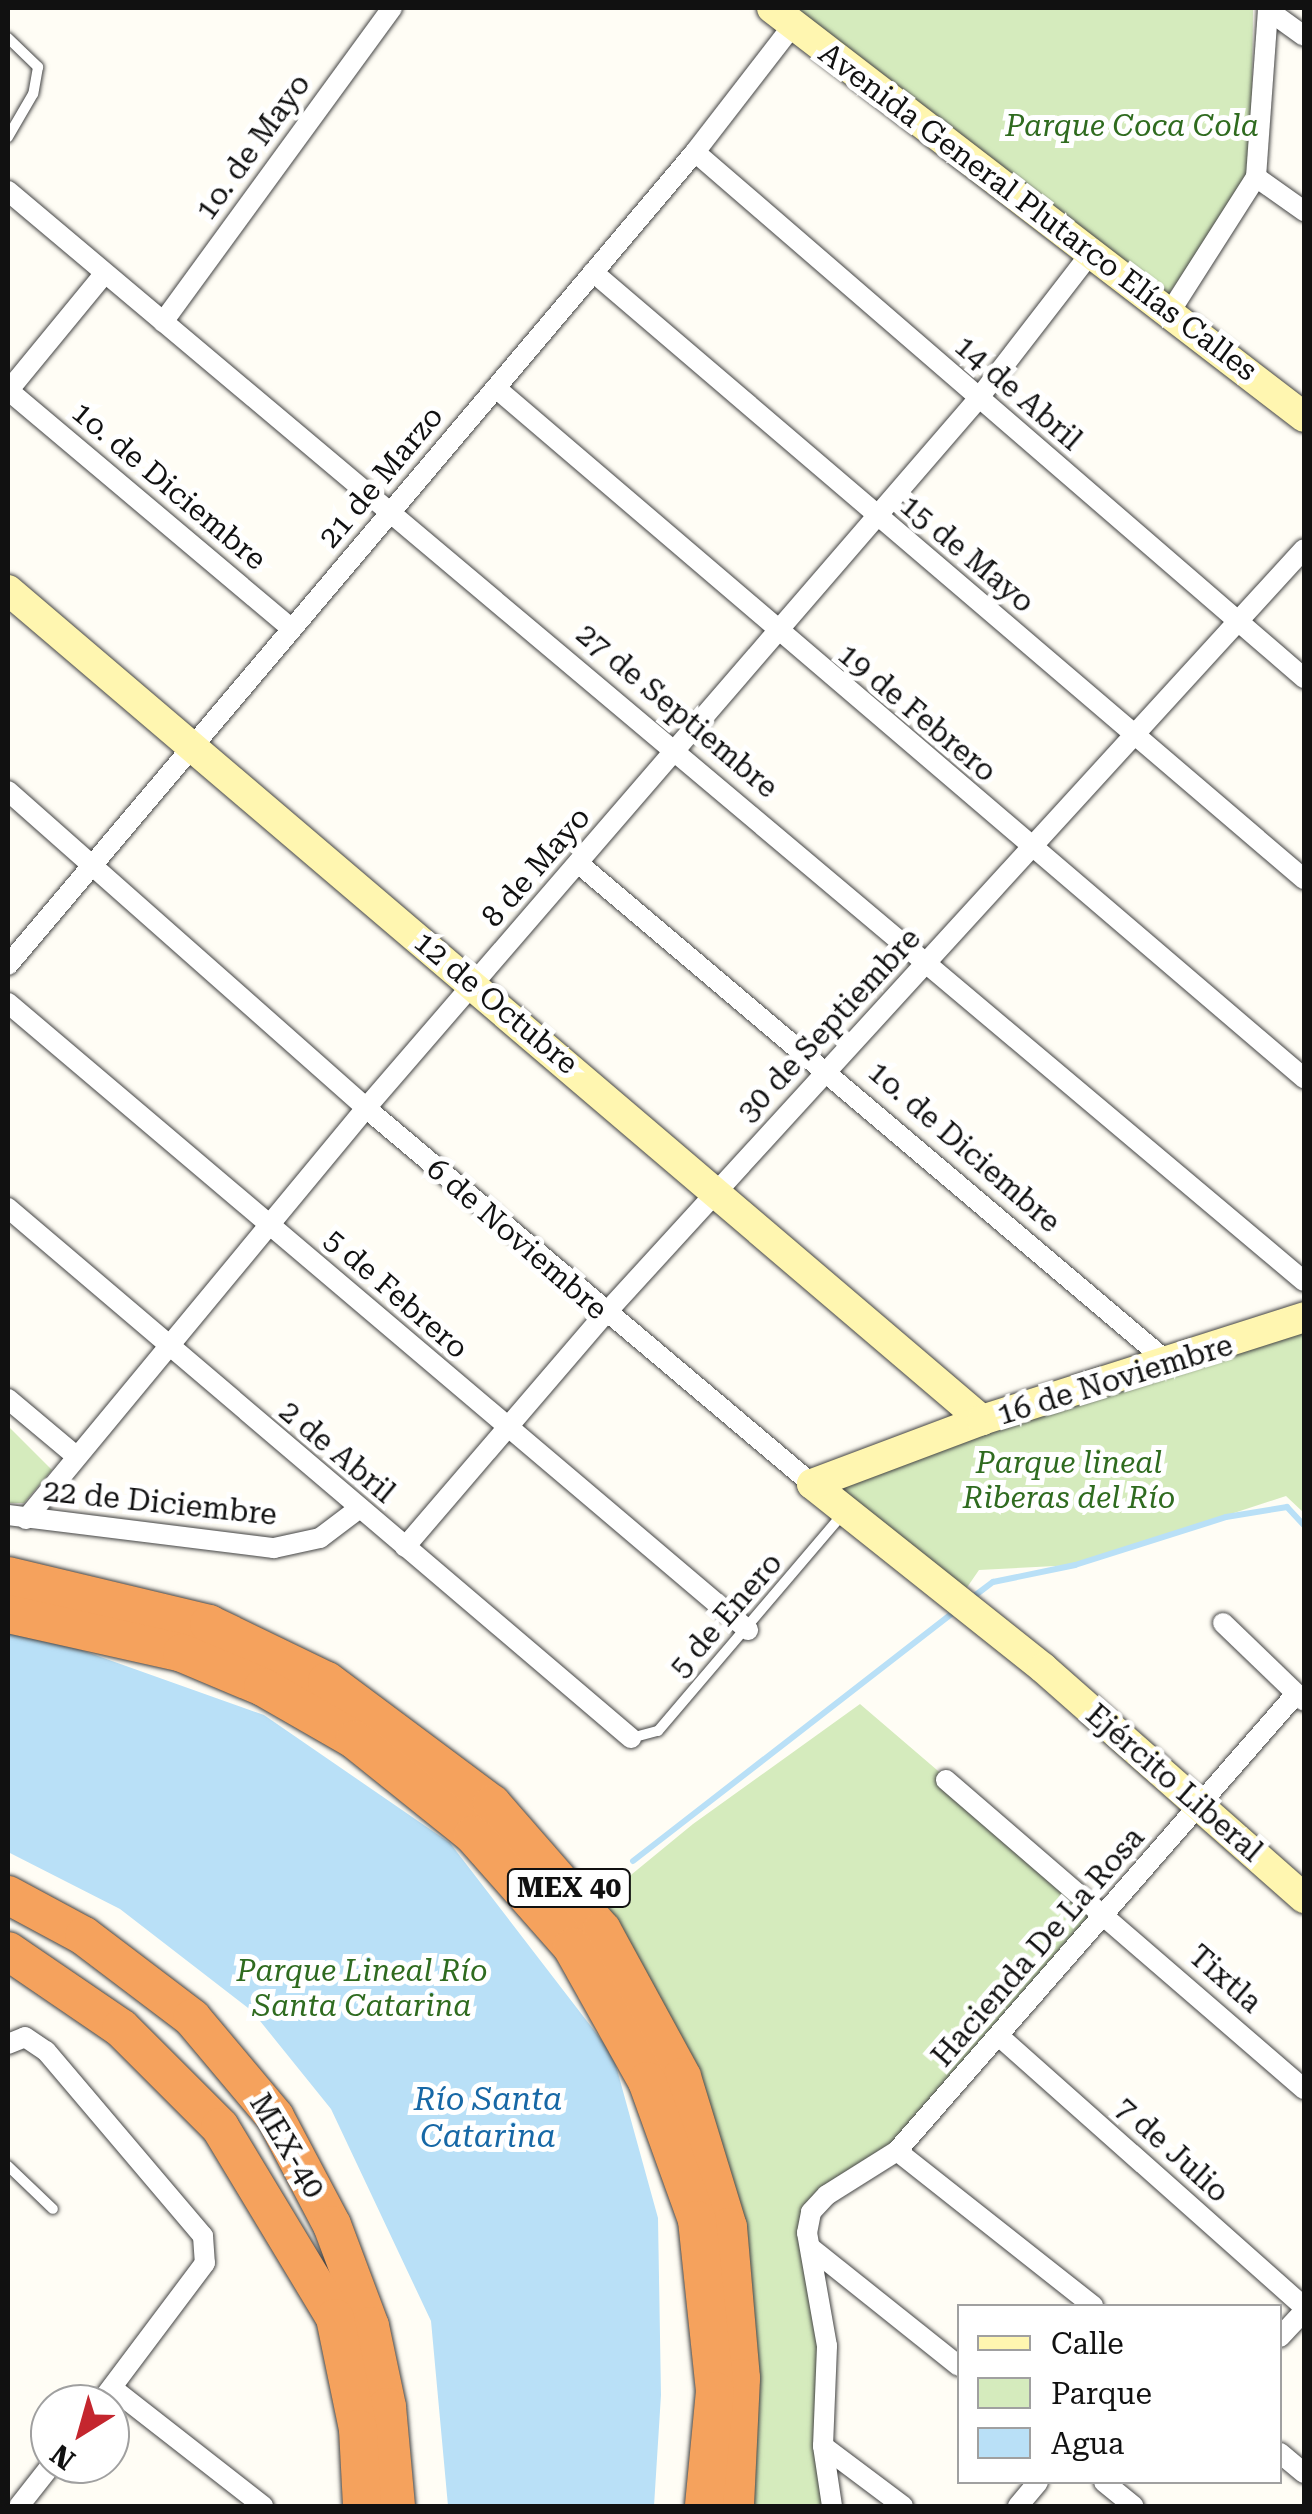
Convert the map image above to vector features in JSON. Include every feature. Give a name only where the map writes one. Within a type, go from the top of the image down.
[{"type":"highway","name":"MEX 40","points":[[8,1576],[210,1624],[326,1681],[492,1804],[602,1930],[682,2077],[728,2228],[742,2378],[735,2506]]},
{"type":"highway","name":"MEX 40","points":[[8,1614],[182,1653],[262,1688],[356,1740],[473,1835],[572,1947],[646,2081],[697,2220],[715,2392],[704,2506]]},
{"type":"highway","name":"MEX-40","points":[[8,1895],[84,1936],[192,2018],[275,2116],[332,2225],[370,2326],[387,2407],[396,2506]]},
{"type":"highway","points":[[8,1951],[121,2028],[220,2127],[334,2318],[358,2430],[362,2506]]},
{"type":"street","name":"1o. de Mayo","points":[[163,322],[392,8]]},
{"type":"street","points":[[1268,9],[1304,36]]},
{"type":"street","points":[[1170,312],[1256,177],[1268,9]]},
{"type":"street","name":"21 de Marzo","points":[[8,965],[696,152],[783,16]]},
{"type":"street","name":"Avenida General Plutarco Elías Calles","points":[[783,16],[1304,417]]},
{"type":"street","name":"14 de Abril","points":[[696,152],[1304,678]]},
{"type":"street","points":[[1256,177],[1304,211]]},
{"type":"street","name":"27 de Septiembre","points":[[8,191],[676,748],[1304,1280]]},
{"type":"street","name":"8 de Mayo","points":[[17,1517],[172,1348],[366,1108],[874,514],[978,398],[1090,254]]},
{"type":"street","name":"15 de Mayo","points":[[593,272],[1304,879]]},
{"type":"street","points":[[8,390],[104,274]]},
{"type":"street","name":"19 de Febrero","points":[[496,388],[775,632],[1304,1078]]},
{"type":"street","name":"1o. de Diciembre","points":[[8,390],[292,629]]},
{"type":"street","name":"30 de Septiembre","points":[[404,1547],[605,1314],[1304,549]]},
{"type":"street","name":"12 de Octubre","points":[[8,590],[718,1189],[982,1420]]},
{"type":"street","name":"6 de Noviembre","points":[[8,791],[605,1314],[1043,1668]]},
{"type":"street","name":"1o. de Diciembre","points":[[578,864],[830,1072],[1170,1364]]},
{"type":"street","name":"5 de Febrero","points":[[8,1003],[748,1630]]},
{"type":"street","name":"2 de Abril","points":[[8,1208],[357,1510],[631,1738]]},
{"type":"street","name":"16 de Noviembre","points":[[812,1484],[982,1420],[1170,1364],[1304,1317]]},
{"type":"street","points":[[8,1399],[76,1456]]},
{"type":"street","name":"22 de Diciembre","points":[[17,1517],[274,1548],[320,1538],[357,1510]]},
{"type":"street","points":[[1223,1623],[1300,1697]]},
{"type":"street","name":"Ejército Liberal","points":[[1043,1668],[1304,1898]]},
{"type":"street","name":"Hacienda De La Rosa","points":[[811,2248],[808,2220],[827,2194],[897,2152],[1300,1697]]},
{"type":"street","name":"Tixtla","points":[[946,1780],[1106,1914],[1304,2089]]},
{"type":"street","points":[[8,2044],[24,2038],[46,2050],[203,2236],[205,2263],[115,2384]]},
{"type":"street","name":"7 de Julio","points":[[1000,2038],[1304,2309]]},
{"type":"street","points":[[897,2152],[1090,2304]]},
{"type":"street","points":[[811,2248],[957,2364]]},
{"type":"street","points":[[811,2248],[827,2346],[823,2446],[832,2506]]},
{"type":"street","points":[[1282,2335],[1304,2309]]},
{"type":"street","points":[[130,2413],[263,2506]]},
{"type":"street","points":[[823,2446],[903,2506]]},
{"type":"street","points":[[1282,2456],[1304,2473]]},
{"type":"street","points":[[18,2506],[36,2484]]},
{"type":"street","points":[[1018,2506],[1036,2484]]},
{"type":"street","points":[[1106,2484],[1134,2506]]},
{"type":"lane","points":[[8,38],[38,67],[33,94],[8,136]]},
{"type":"lane","name":"5 de Enero","points":[[631,1738],[658,1731],[849,1508]]},
{"type":"lane","points":[[8,2166],[53,2208]]},
{"type":"green space","name":"Parque Coca Cola","points":[[790,8],[1253,8],[1251,173],[1164,301]]},
{"type":"green space","name":"Parque lineal Riberas del Río","points":[[1304,1320],[1304,1513],[1286,1496],[1075,1565],[979,1570],[959,1599],[812,1484]]},
{"type":"green space","points":[[8,1426],[52,1470],[24,1503],[8,1503]]},
{"type":"green space","points":[[860,1704],[1105,1914],[897,2151],[808,2220],[832,2506],[730,2506],[741,2378],[587,1911],[693,1824]]},
{"type":"water","name":"Río Santa Catarina","points":[[8,1624],[264,1715],[450,1843],[613,2055],[658,2218],[661,2395],[654,2506],[448,2506],[431,2321],[331,2109],[252,2011],[120,1909],[8,1852]]},
{"type":"waterway","points":[[969,1600],[993,1582],[1075,1565],[1226,1517],[1287,1507],[1304,1525]]},
{"type":"waterway","points":[[633,1861],[955,1611]]},
{"type":"park label","name":"Parque Lineal Río Santa Catarina","points":[[362,1988]]}]
